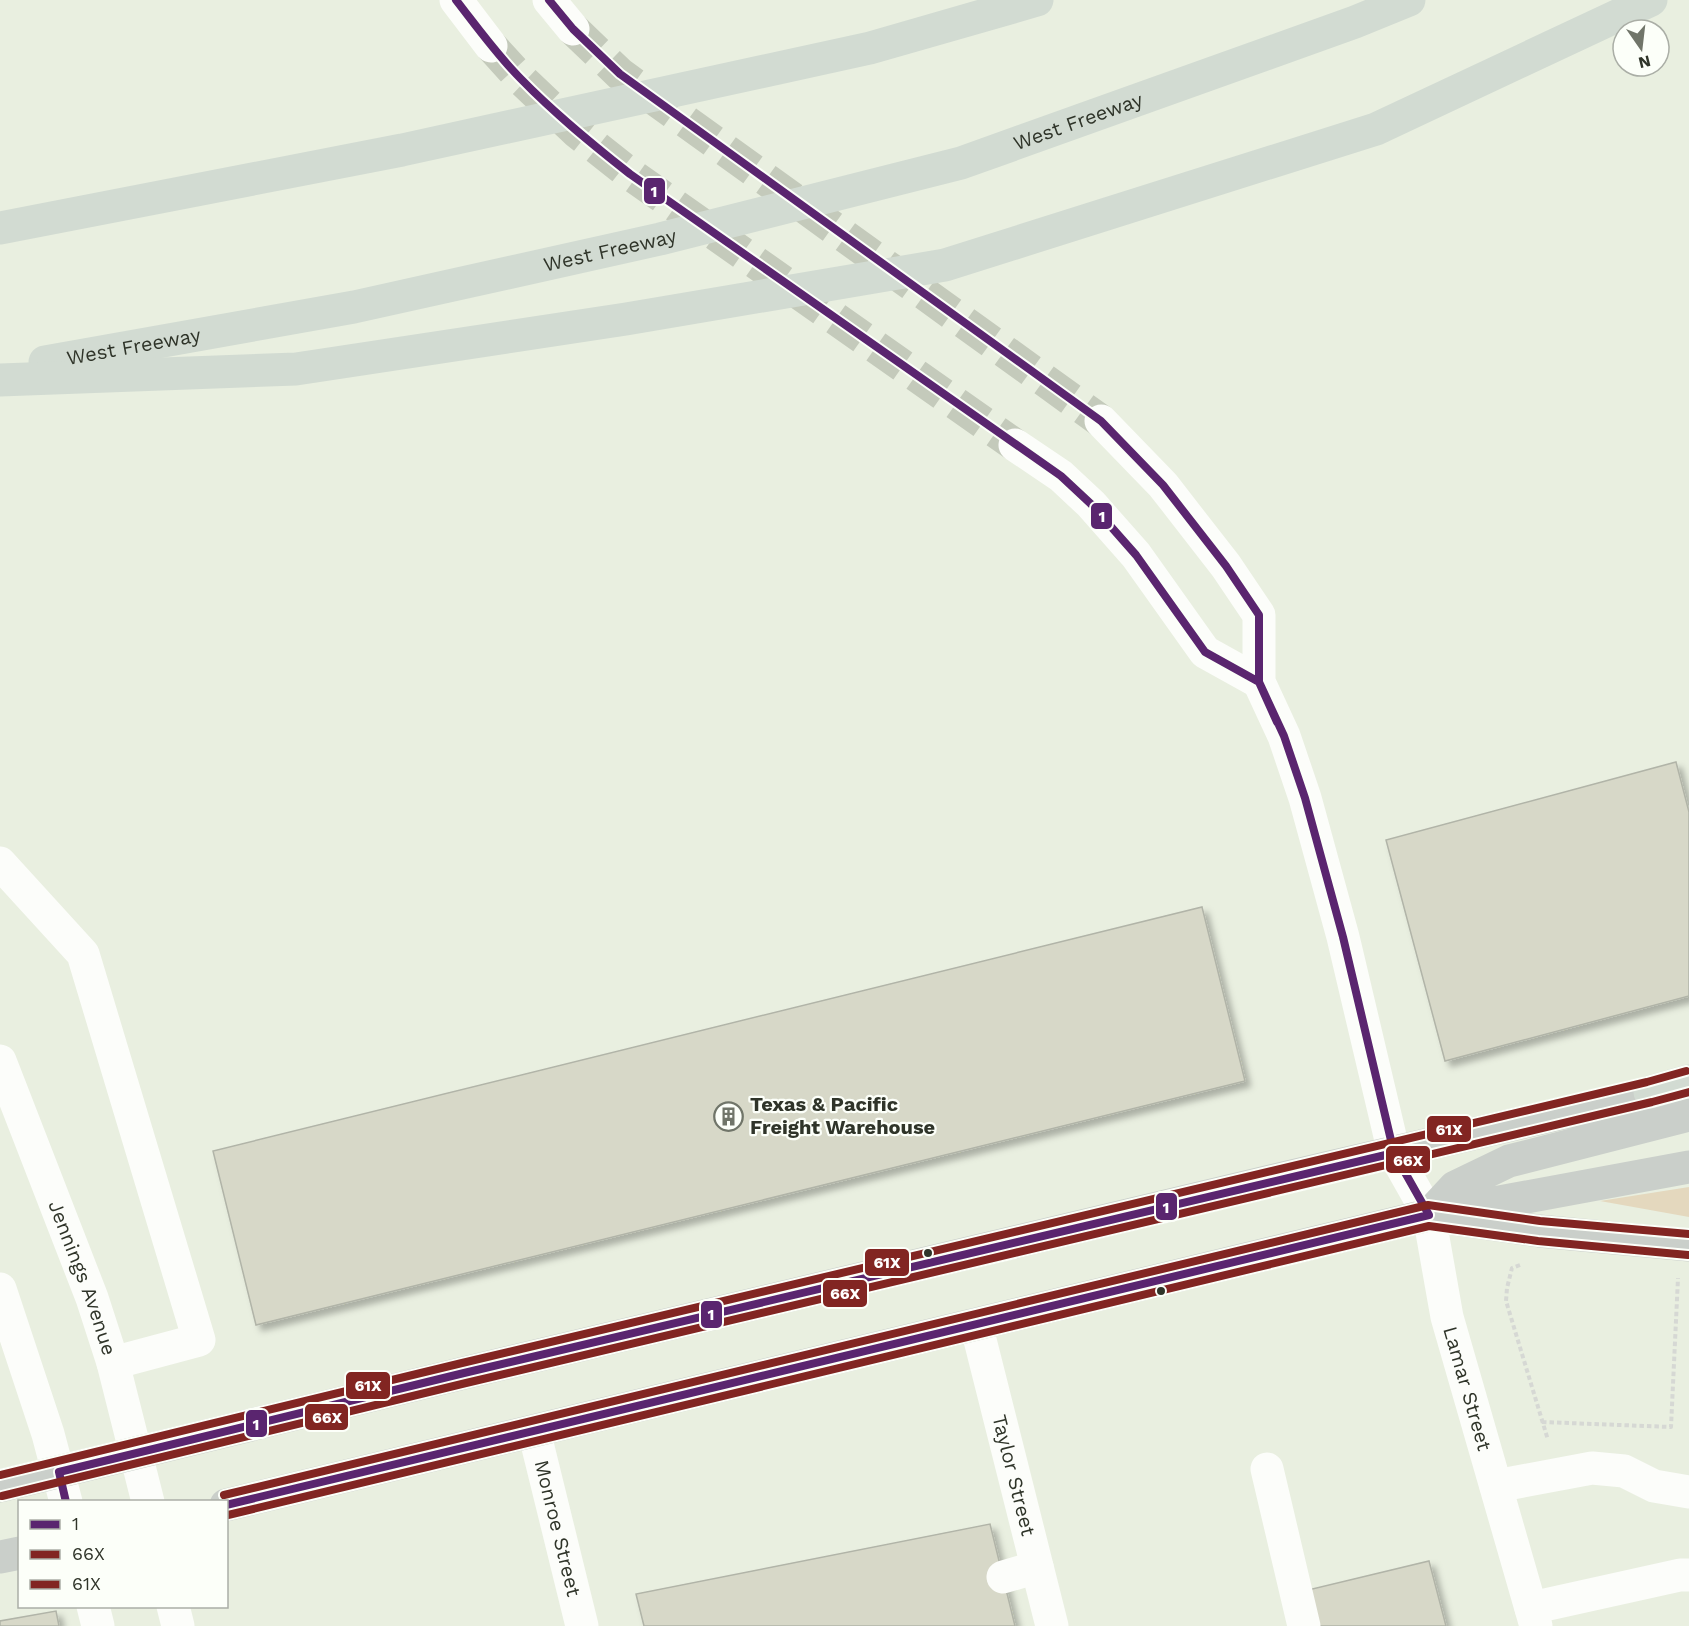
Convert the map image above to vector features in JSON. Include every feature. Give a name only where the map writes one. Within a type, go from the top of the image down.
[{"type":"highway","points":[[0,228],[402,150],[870,48],[1037,0]]},
{"type":"highway","name":"West Freeway","points":[[0,370],[354,308],[660,239],[961,163],[1355,22],[1409,0]]},
{"type":"highway","points":[[0,380],[297,369],[626,319],[945,265],[1376,129],[1651,0]]},
{"type":"highway","points":[[1650,1092],[1689,1083]]},
{"type":"main road","points":[[0,1486],[63,1487],[136,1452],[464,1372],[1650,1092]]},
{"type":"main road","points":[[1429,1215],[1455,1187],[1509,1161],[1689,1115]]},
{"type":"main road","points":[[228,1504],[1429,1215],[1689,1167]]},
{"type":"main road","points":[[1429,1215],[1539,1231],[1689,1245]]},
{"type":"main road","points":[[0,1557],[18,1553]]},
{"type":"street","points":[[456,0],[491,45]]},
{"type":"street","points":[[549,0],[573,29]]},
{"type":"street","points":[[1015,445],[1061,476],[1091,504],[1136,555],[1204,652],[1259,682],[1259,615],[1226,567],[1163,485],[1101,421]]},
{"type":"street","name":"Lamar Street","points":[[1259,682],[1284,736],[1305,798],[1343,937],[1394,1152],[1429,1215],[1447,1317],[1534,1617]]},
{"type":"street","points":[[0,863],[83,954],[199,1340],[113,1364]]},
{"type":"street","name":"Jennings Avenue","points":[[0,1061],[92,1298],[113,1364],[148,1500]]},
{"type":"street","points":[[0,1289],[63,1487]]},
{"type":"street","name":"Taylor Street","points":[[976,1324],[1052,1626]]},
{"type":"street","name":"Monroe Street","points":[[534,1431],[582,1626]]},
{"type":"street","points":[[1496,1486],[1592,1468],[1624,1471],[1654,1486],[1689,1492]]},
{"type":"street","points":[[1268,1469],[1304,1626]]},
{"type":"street","points":[[1003,1577],[1038,1567]]},
{"type":"street","points":[[1534,1617],[1680,1575],[1689,1575]]},
{"type":"street","points":[[94,1608],[98,1626]]},
{"type":"street","points":[[174,1608],[178,1626]]},
{"type":"path","points":[[1512,1268],[1506,1301],[1559,1474]]},
{"type":"path","points":[[1542,1422],[1671,1427],[1678,1276]]},
{"type":"shaded area","points":[[1689,1187],[1689,1217],[1600,1201]]},
{"type":"building","points":[[1676,762],[1689,812],[1689,996],[1445,1061],[1386,840]]},
{"type":"building","name":"Texas & Pacific Freight Warehouse","points":[[1202,907],[1245,1081],[256,1325],[213,1151]]},
{"type":"building","points":[[990,1524],[1015,1626],[644,1626],[636,1594]]},
{"type":"building","points":[[1429,1561],[1446,1626],[1317,1626],[1308,1590]]},
{"type":"building","points":[[56,1611],[59,1626],[0,1626],[0,1621]]},
{"type":"tunnel","points":[[573,29],[620,74],[1101,421]]},
{"type":"tunnel","points":[[491,46],[521,79],[577,132],[630,174],[1015,445]]},
{"type":"transit line","name":"1","points":[[456,0],[487,41],[534,92],[630,174],[1061,476],[1091,504],[1136,555],[1205,652],[1259,682],[1277,722]]},
{"type":"transit line","name":"1","points":[[228,1505],[1429,1215],[1394,1153],[1343,937],[1305,798],[1284,736],[1259,682],[1259,615],[1226,566],[1163,485],[1101,421],[620,74],[573,29],[549,0]]},
{"type":"transit line","name":"61X","points":[[0,1475],[1686,1071]]},
{"type":"transit line","name":"66X","points":[[2,1496],[466,1383],[1689,1092]]},
{"type":"transit line","name":"1","points":[[66,1500],[59,1472],[464,1373],[1394,1153]]},
{"type":"transit line","name":"61X","points":[[224,1495],[1428,1205],[1540,1221],[1689,1234]]},
{"type":"transit line","name":"66X","points":[[228,1515],[1429,1226],[1538,1241],[1688,1255]]},
{"type":"place","name":"Texas & Pacific Freight Warehouse","points":[[729,1116]]}]
